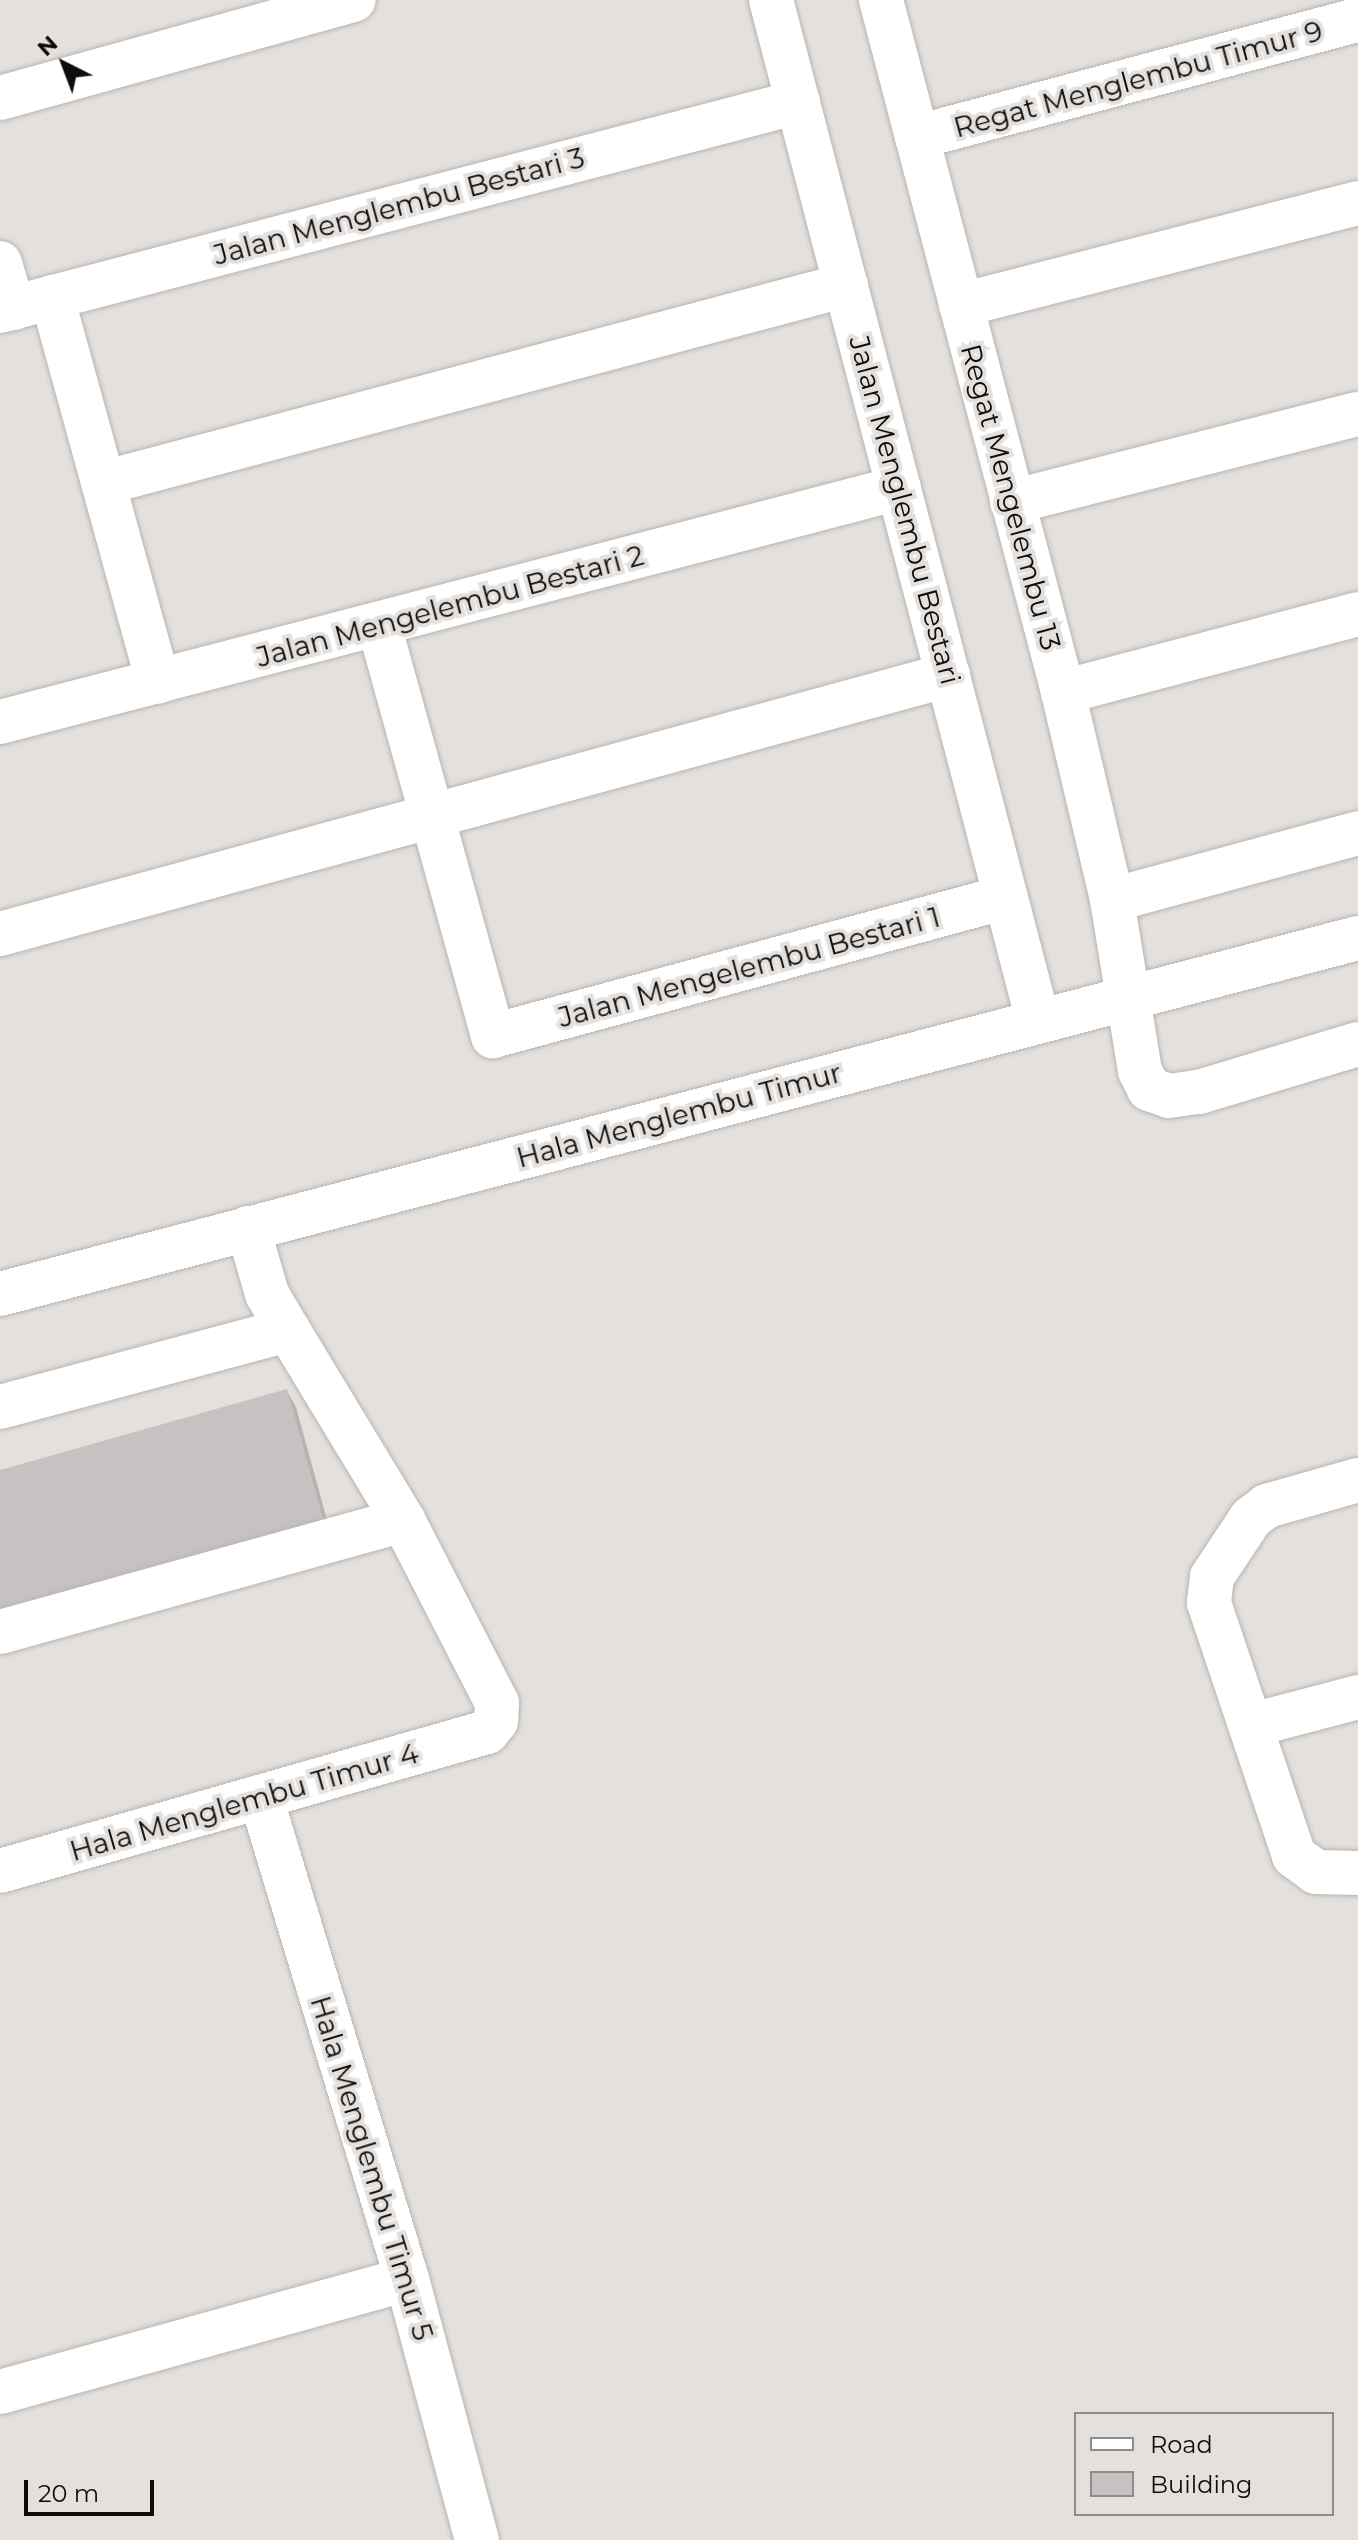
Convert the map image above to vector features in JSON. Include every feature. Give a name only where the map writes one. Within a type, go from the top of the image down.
[{"type":"street","points":[[0,98],[354,0]]},
{"type":"street","name":"Jalan Menglembu Bestari","points":[[771,0],[1038,1021]]},
{"type":"street","name":"Regat Mengelembu 13","points":[[881,0],[1063,692],[1112,900],[1140,1071],[1149,1089],[1169,1096],[1199,1092],[1358,1044]]},
{"type":"street","name":"Regat Menglembu Timur 9","points":[[917,137],[1358,20]]},
{"type":"street","name":"Jalan Menglembu Bestari 3","points":[[21,305],[798,102]]},
{"type":"street","points":[[961,305],[1358,203]]},
{"type":"street","points":[[0,263],[103,483],[158,682]]},
{"type":"street","points":[[103,483],[846,285]]},
{"type":"street","points":[[1012,502],[1358,414]]},
{"type":"street","name":"Jalan Mengelembu Bestari 2","points":[[0,722],[899,488]]},
{"type":"street","points":[[1063,692],[1358,614]]},
{"type":"street","points":[[379,625],[432,816]]},
{"type":"street","points":[[0,934],[948,675]]},
{"type":"street","name":"Jalan Mengelembu Bestari 1","points":[[432,816],[493,1036],[1006,897]]},
{"type":"street","points":[[1112,900],[1358,833]]},
{"type":"street","name":"Hala Menglembu Timur","points":[[0,1294],[1358,938]]},
{"type":"street","points":[[0,1632],[403,1520],[267,1294],[248,1228]]},
{"type":"street","points":[[0,1407],[288,1330]]},
{"type":"street","points":[[1358,1480],[1267,1506],[1251,1518],[1212,1577],[1209,1603],[1294,1856],[1316,1872],[1343,1877],[1358,1873]]},
{"type":"street","name":"Hala Menglembu Timur 4","points":[[0,1871],[487,1732],[496,1721],[497,1703],[403,1520]]},
{"type":"street","points":[[1252,1725],[1358,1697]]},
{"type":"street","name":"Hala Menglembu Timur 5","points":[[261,1798],[407,2279],[477,2540]]},
{"type":"street","points":[[0,2392],[407,2279]]},
{"type":"building","points":[[287,1389],[324,1522],[0,1610],[0,1470]]}]
